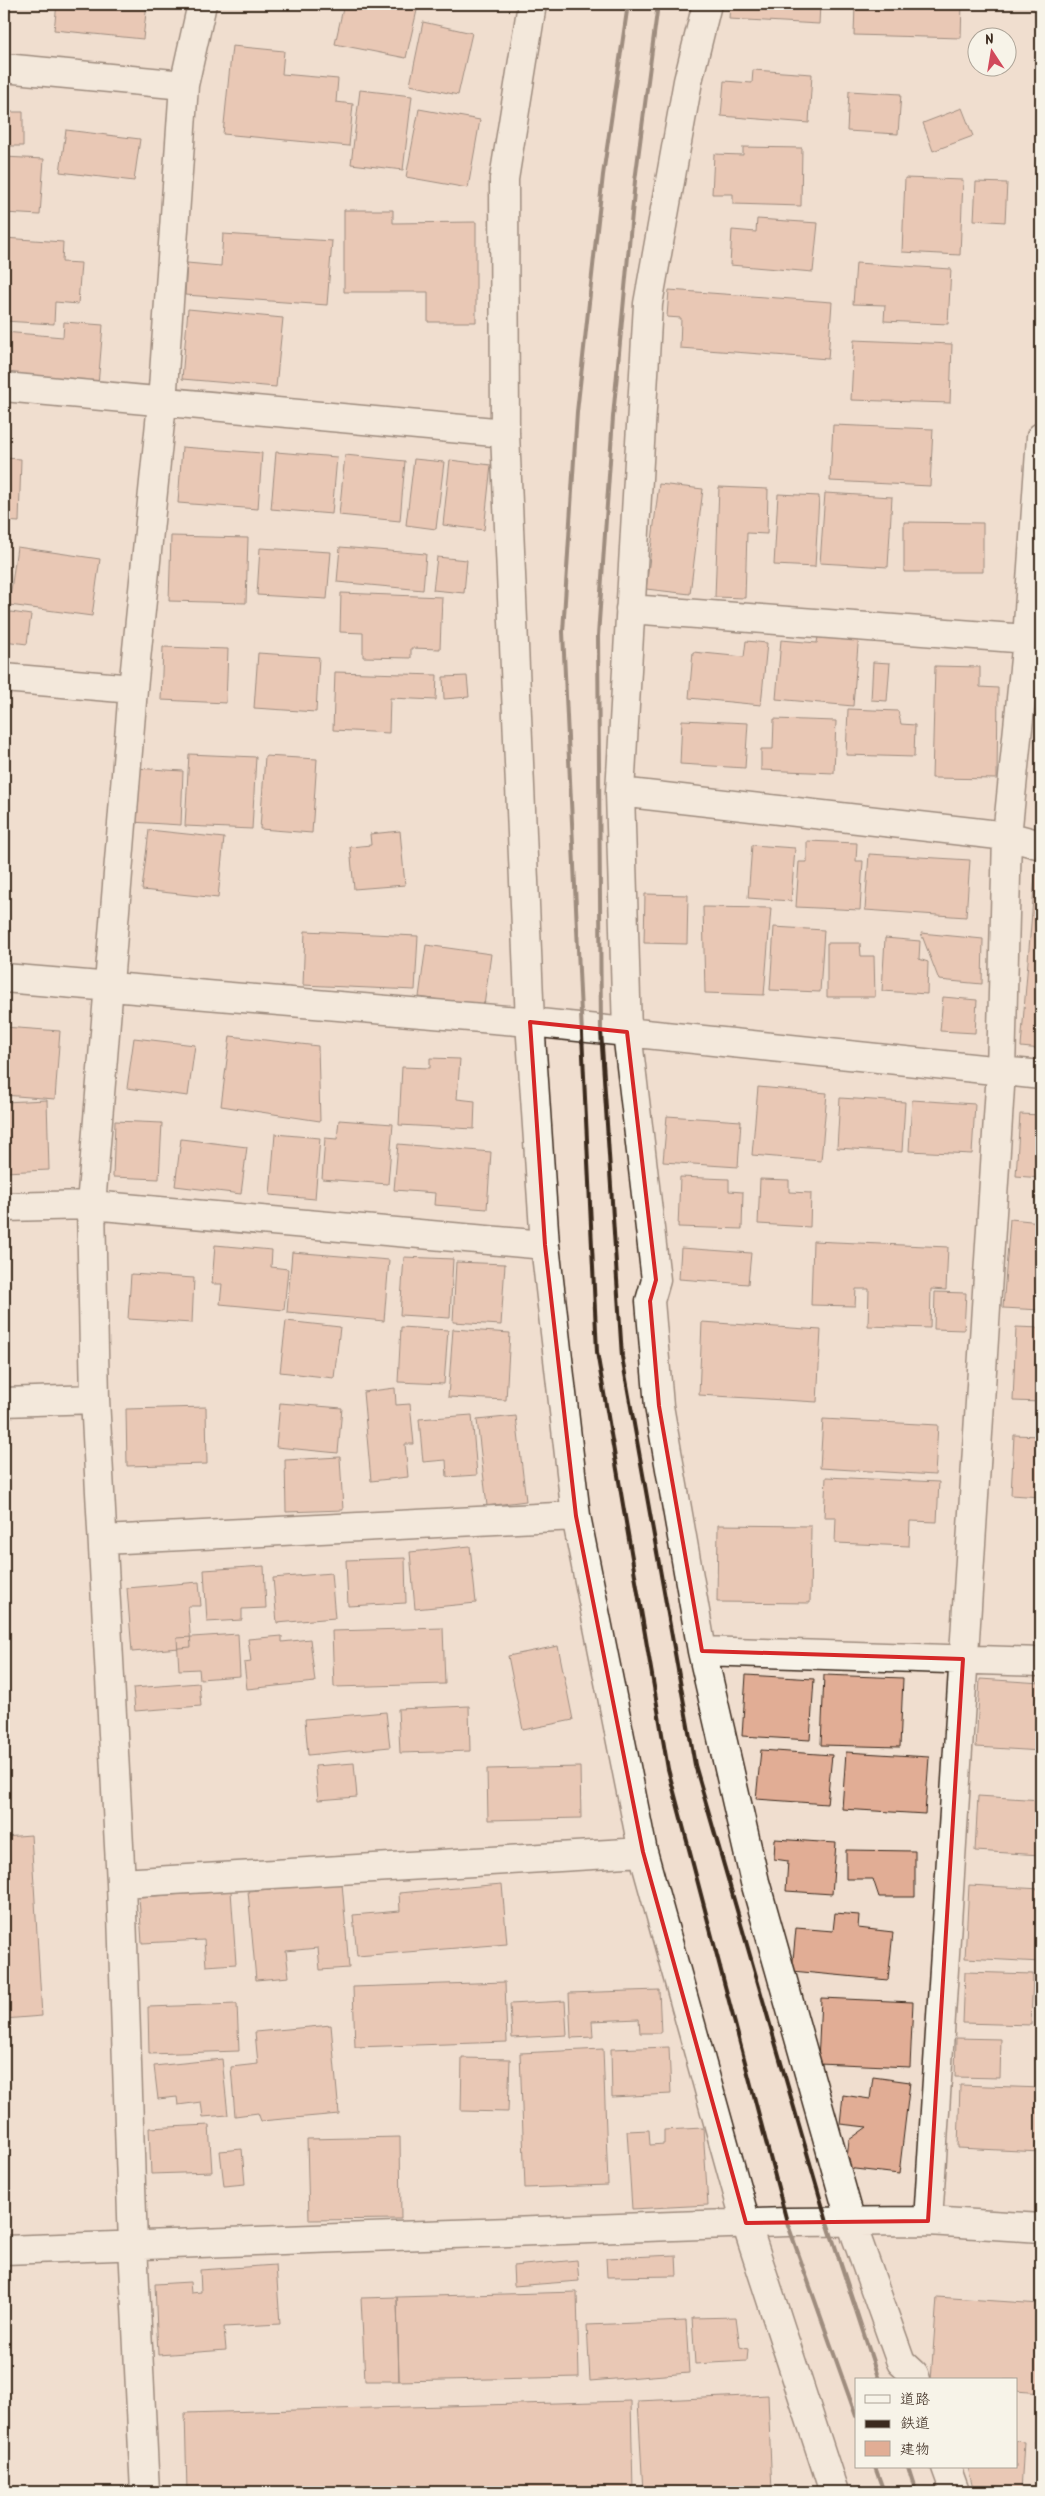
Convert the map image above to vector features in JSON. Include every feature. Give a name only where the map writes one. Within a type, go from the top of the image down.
[{"type":"street","points":[[145,2492],[133,2245],[121,1883],[95,1398],[91,1205],[133,689],[162,403],[184,85],[202,4]]},
{"type":"street","points":[[532,4],[504,179],[505,433],[530,1022],[545,1245],[576,1516],[643,1852],[746,2223],[834,2492]]},
{"type":"street","points":[[707,4],[688,81],[648,304],[620,792],[627,1032],[656,1280],[650,1301],[659,1406],[702,1651],[755,1882],[851,2222],[902,2362],[914,2374],[915,2378]]},
{"type":"street","points":[[4,68],[184,85]]},
{"type":"street","points":[[4,388],[505,433]]},
{"type":"street","points":[[928,2221],[962,1659],[1001,1071],[1007,836],[1034,641],[1041,437]]},
{"type":"street","points":[[630,609],[1034,641]]},
{"type":"street","points":[[4,678],[133,689]]},
{"type":"street","points":[[620,792],[1007,836],[1041,845]]},
{"type":"street","points":[[4,978],[530,1022],[1041,1075]]},
{"type":"street","points":[[4,1207],[91,1205],[545,1245]]},
{"type":"street","points":[[4,1402],[95,1398]]},
{"type":"street","points":[[103,1540],[576,1516]]},
{"type":"street","points":[[702,1651],[1041,1662]]},
{"type":"street","points":[[121,1883],[643,1852]]},
{"type":"street","points":[[4,2250],[746,2223],[928,2221],[1041,2228]]},
{"type":"street","points":[[946,2468],[955,2492]]},
{"type":"highlighted area","points":[[530,1022],[627,1032],[656,1280],[650,1301],[659,1406],[702,1651],[963,1659],[928,2221],[746,2223],[643,1852],[576,1516],[545,1245]]},
{"type":"building","points":[[57,4],[147,4],[143,39],[54,30]]},
{"type":"building","points":[[344,4],[406,4],[418,6],[406,58],[335,44]]},
{"type":"building","points":[[730,4],[820,4],[819,24],[729,19]]},
{"type":"building","points":[[855,4],[962,4],[961,38],[854,35]]},
{"type":"building","points":[[423,22],[472,33],[458,95],[410,85]]},
{"type":"building","points":[[232,46],[284,51],[282,74],[338,79],[336,102],[353,104],[349,146],[223,134]]},
{"type":"building","points":[[753,70],[812,74],[809,123],[721,116],[724,81],[752,83]]},
{"type":"building","points":[[360,90],[412,96],[403,170],[351,164]]},
{"type":"building","points":[[849,91],[901,94],[898,134],[847,131]]},
{"type":"building","points":[[962,108],[973,136],[933,151],[923,123]]},
{"type":"building","points":[[419,109],[480,120],[468,188],[406,177]]},
{"type":"building","points":[[4,112],[23,112],[23,146],[4,146]]},
{"type":"building","points":[[66,130],[140,139],[134,181],[60,172]]},
{"type":"building","points":[[743,147],[802,148],[801,206],[733,204],[733,194],[712,194],[714,154],[743,155]]},
{"type":"building","points":[[4,157],[44,159],[40,215],[4,213]]},
{"type":"building","points":[[905,178],[963,180],[960,255],[902,252]]},
{"type":"building","points":[[976,182],[1007,183],[1005,222],[974,220]]},
{"type":"building","points":[[344,210],[393,210],[393,223],[476,222],[476,322],[428,322],[428,292],[344,292]]},
{"type":"building","points":[[757,219],[818,223],[813,272],[730,265],[732,230],[756,232]]},
{"type":"building","points":[[223,234],[332,241],[327,305],[185,295],[187,263],[221,266]]},
{"type":"building","points":[[4,238],[63,242],[62,262],[81,263],[78,304],[55,302],[54,324],[4,321]]},
{"type":"building","points":[[856,263],[951,269],[948,324],[884,321],[885,305],[853,304]]},
{"type":"building","points":[[669,290],[832,302],[828,359],[680,348],[681,318],[667,317]]},
{"type":"building","points":[[188,309],[283,318],[276,387],[182,379]]},
{"type":"building","points":[[64,322],[103,325],[98,386],[4,378],[4,332],[63,337]]},
{"type":"building","points":[[854,340],[952,344],[950,403],[851,400]]},
{"type":"building","points":[[833,425],[933,429],[930,486],[830,481]]},
{"type":"building","points":[[182,447],[262,453],[258,509],[178,503]]},
{"type":"building","points":[[276,452],[337,457],[332,514],[271,509]]},
{"type":"building","points":[[345,455],[405,461],[400,521],[339,515]]},
{"type":"building","points":[[4,458],[21,459],[19,522],[4,521]]},
{"type":"building","points":[[414,459],[444,462],[436,529],[406,525]]},
{"type":"building","points":[[450,460],[491,465],[484,530],[443,525]]},
{"type":"building","points":[[659,484],[703,489],[690,594],[646,589]]},
{"type":"building","points":[[719,487],[768,489],[767,534],[747,533],[745,598],[715,597]]},
{"type":"building","points":[[825,493],[892,497],[888,567],[820,563]]},
{"type":"building","points":[[778,494],[819,496],[815,567],[774,565]]},
{"type":"building","points":[[904,522],[983,523],[983,572],[904,572]]},
{"type":"building","points":[[171,536],[248,538],[246,603],[169,601]]},
{"type":"building","points":[[17,547],[100,559],[92,616],[9,605]]},
{"type":"building","points":[[340,547],[426,554],[423,590],[337,582]]},
{"type":"building","points":[[260,548],[331,552],[327,599],[257,595]]},
{"type":"building","points":[[437,557],[467,560],[464,593],[433,590]]},
{"type":"building","points":[[341,593],[442,597],[440,649],[411,648],[411,658],[363,657],[363,633],[340,632]]},
{"type":"building","points":[[4,611],[31,615],[27,644],[4,641]]},
{"type":"building","points":[[819,630],[859,633],[853,706],[776,699],[781,640],[817,643]]},
{"type":"building","points":[[746,641],[767,643],[761,705],[689,698],[693,652],[744,657]]},
{"type":"building","points":[[163,647],[228,649],[226,703],[161,700]]},
{"type":"building","points":[[258,653],[319,657],[316,712],[254,708]]},
{"type":"building","points":[[873,662],[890,663],[887,701],[871,700]]},
{"type":"building","points":[[935,666],[980,667],[980,687],[998,688],[997,779],[932,778]]},
{"type":"building","points":[[335,672],[437,675],[436,700],[390,698],[389,733],[333,730]]},
{"type":"building","points":[[467,676],[469,697],[444,699],[443,677]]},
{"type":"building","points":[[848,709],[898,711],[901,724],[915,725],[914,757],[846,755]]},
{"type":"building","points":[[774,719],[836,721],[834,773],[761,770],[761,749],[773,749]]},
{"type":"building","points":[[682,720],[748,723],[745,768],[680,764]]},
{"type":"building","points":[[189,754],[256,757],[252,829],[185,826]]},
{"type":"building","points":[[265,756],[317,759],[312,833],[260,829]]},
{"type":"building","points":[[134,768],[183,771],[181,825],[131,822]]},
{"type":"building","points":[[149,830],[224,838],[218,898],[142,890]]},
{"type":"building","points":[[400,831],[405,885],[354,889],[350,847],[371,845],[370,834]]},
{"type":"building","points":[[807,841],[857,843],[856,861],[863,861],[860,910],[796,907],[799,862],[807,862]]},
{"type":"building","points":[[752,845],[795,848],[791,901],[748,898]]},
{"type":"building","points":[[869,854],[970,860],[966,917],[865,910]]},
{"type":"building","points":[[1041,871],[1041,1049],[1021,1047],[1035,875]]},
{"type":"building","points":[[645,894],[688,895],[687,944],[644,943]]},
{"type":"building","points":[[703,907],[771,908],[764,995],[705,993]]},
{"type":"building","points":[[774,927],[824,930],[820,992],[770,990]]},
{"type":"building","points":[[305,931],[418,936],[415,990],[303,985]]},
{"type":"building","points":[[921,933],[983,939],[982,984],[939,980]]},
{"type":"building","points":[[885,938],[920,941],[919,959],[928,962],[927,994],[882,991]]},
{"type":"building","points":[[827,943],[860,943],[861,956],[874,956],[875,997],[827,997]]},
{"type":"building","points":[[426,945],[491,954],[484,1006],[419,997]]},
{"type":"building","points":[[943,997],[977,1000],[975,1033],[940,1031]]},
{"type":"building","points":[[4,1027],[60,1031],[55,1099],[4,1095]]},
{"type":"building","points":[[230,1036],[318,1046],[320,1121],[221,1106]]},
{"type":"building","points":[[134,1038],[195,1045],[188,1096],[127,1088]]},
{"type":"building","points":[[430,1058],[460,1059],[457,1099],[475,1101],[474,1129],[399,1125],[402,1067],[430,1068]]},
{"type":"building","points":[[758,1087],[827,1093],[821,1161],[752,1155]]},
{"type":"building","points":[[840,1098],[905,1102],[902,1152],[837,1148]]},
{"type":"building","points":[[47,1100],[49,1170],[4,1172],[4,1102]]},
{"type":"building","points":[[912,1100],[975,1104],[972,1154],[909,1151]]},
{"type":"building","points":[[1020,1114],[1041,1115],[1041,1178],[1016,1176]]},
{"type":"building","points":[[667,1116],[741,1121],[738,1167],[663,1162]]},
{"type":"building","points":[[339,1120],[393,1124],[388,1184],[322,1179],[325,1138],[337,1139]]},
{"type":"building","points":[[115,1121],[162,1123],[159,1179],[113,1177]]},
{"type":"building","points":[[275,1134],[320,1138],[315,1199],[270,1195]]},
{"type":"building","points":[[181,1139],[247,1147],[241,1194],[175,1186]]},
{"type":"building","points":[[398,1144],[491,1152],[487,1209],[434,1205],[435,1193],[394,1190]]},
{"type":"building","points":[[680,1177],[729,1179],[729,1191],[743,1192],[742,1229],[678,1227]]},
{"type":"building","points":[[760,1179],[789,1180],[789,1192],[811,1193],[810,1227],[758,1224]]},
{"type":"building","points":[[1010,1219],[1041,1222],[1041,1310],[1003,1308]]},
{"type":"building","points":[[813,1241],[948,1247],[946,1290],[931,1289],[930,1328],[868,1326],[869,1289],[856,1289],[855,1306],[811,1305]]},
{"type":"building","points":[[215,1245],[272,1250],[271,1267],[288,1269],[284,1310],[220,1304],[222,1284],[212,1284]]},
{"type":"building","points":[[681,1248],[751,1253],[748,1284],[679,1279]]},
{"type":"building","points":[[292,1252],[389,1260],[384,1321],[287,1312]]},
{"type":"building","points":[[404,1257],[453,1259],[450,1318],[400,1315]]},
{"type":"building","points":[[456,1262],[505,1264],[501,1325],[453,1322]]},
{"type":"building","points":[[131,1274],[194,1278],[192,1323],[128,1319]]},
{"type":"building","points":[[935,1292],[966,1293],[964,1330],[934,1329]]},
{"type":"building","points":[[286,1321],[340,1327],[334,1378],[280,1372]]},
{"type":"building","points":[[702,1322],[821,1330],[817,1402],[699,1395]]},
{"type":"building","points":[[401,1327],[448,1330],[444,1384],[398,1382]]},
{"type":"building","points":[[1016,1327],[1041,1328],[1041,1402],[1013,1401]]},
{"type":"building","points":[[453,1329],[510,1333],[506,1400],[448,1397]]},
{"type":"building","points":[[395,1388],[396,1405],[410,1404],[414,1444],[405,1444],[408,1477],[371,1481],[363,1392]]},
{"type":"building","points":[[280,1403],[342,1408],[338,1453],[276,1447]]},
{"type":"building","points":[[206,1407],[207,1464],[127,1466],[126,1409]]},
{"type":"building","points":[[472,1415],[477,1475],[447,1477],[446,1460],[423,1462],[419,1419]]},
{"type":"building","points":[[516,1416],[526,1501],[487,1506],[477,1420]]},
{"type":"building","points":[[823,1419],[938,1425],[935,1475],[820,1468]]},
{"type":"building","points":[[1014,1435],[1041,1436],[1041,1497],[1011,1495]]},
{"type":"building","points":[[340,1457],[343,1510],[286,1512],[285,1460]]},
{"type":"building","points":[[826,1477],[939,1482],[937,1522],[910,1521],[909,1546],[835,1543],[836,1517],[824,1517]]},
{"type":"building","points":[[718,1525],[811,1526],[810,1603],[717,1602]]},
{"type":"building","points":[[470,1546],[476,1603],[415,1609],[410,1552]]},
{"type":"building","points":[[405,1558],[406,1603],[348,1606],[346,1560]]},
{"type":"building","points":[[264,1566],[266,1608],[242,1609],[242,1620],[207,1622],[204,1570]]},
{"type":"building","points":[[331,1573],[335,1618],[277,1623],[273,1578]]},
{"type":"building","points":[[199,1582],[201,1606],[188,1606],[191,1647],[132,1652],[127,1588]]},
{"type":"building","points":[[443,1628],[445,1684],[334,1687],[332,1631]]},
{"type":"building","points":[[238,1634],[240,1676],[200,1679],[199,1669],[179,1670],[177,1638]]},
{"type":"building","points":[[282,1636],[282,1642],[310,1639],[315,1682],[247,1689],[244,1663],[251,1662],[248,1639]]},
{"type":"building","points":[[558,1646],[573,1720],[523,1730],[508,1656]]},
{"type":"building","points":[[746,1675],[814,1679],[810,1740],[742,1736]]},
{"type":"building","points":[[824,1675],[903,1678],[900,1747],[821,1745]]},
{"type":"building","points":[[980,1679],[1041,1683],[1041,1751],[976,1747]]},
{"type":"building","points":[[199,1683],[201,1706],[135,1711],[133,1688]]},
{"type":"building","points":[[469,1706],[470,1751],[400,1753],[398,1709]]},
{"type":"building","points":[[386,1712],[390,1747],[308,1755],[305,1719]]},
{"type":"building","points":[[761,1750],[832,1755],[827,1804],[756,1799]]},
{"type":"building","points":[[846,1752],[929,1757],[925,1814],[842,1809]]},
{"type":"building","points":[[354,1763],[357,1797],[318,1800],[315,1766]]},
{"type":"building","points":[[580,1767],[581,1818],[488,1820],[487,1769]]},
{"type":"building","points":[[978,1796],[1041,1800],[1041,1855],[975,1851]]},
{"type":"building","points":[[31,1835],[42,2016],[4,2019],[4,1837]]},
{"type":"building","points":[[775,1839],[836,1843],[832,1894],[786,1891],[788,1861],[774,1859]]},
{"type":"building","points":[[846,1850],[915,1851],[915,1897],[879,1897],[873,1879],[846,1879]]},
{"type":"building","points":[[342,1883],[349,1968],[320,1970],[318,1948],[286,1951],[289,1977],[256,1980],[248,1891]]},
{"type":"building","points":[[502,1884],[507,1944],[357,1956],[353,1915],[400,1911],[399,1893]]},
{"type":"building","points":[[969,1885],[1041,1889],[1041,1962],[965,1958]]},
{"type":"building","points":[[231,1891],[236,1964],[206,1966],[204,1940],[142,1943],[139,1897]]},
{"type":"building","points":[[835,1913],[859,1915],[858,1928],[893,1932],[888,1980],[792,1971],[796,1928],[833,1931]]},
{"type":"building","points":[[965,1972],[1033,1974],[1031,2025],[963,2023]]},
{"type":"building","points":[[1041,1976],[1041,2037],[1037,2037]]},
{"type":"building","points":[[505,1982],[507,2042],[355,2047],[353,1987]]},
{"type":"building","points":[[659,1990],[661,2033],[640,2033],[639,2019],[592,2021],[593,2037],[571,2038],[569,1993]]},
{"type":"building","points":[[821,1998],[913,2002],[910,2067],[818,2063]]},
{"type":"building","points":[[565,2001],[567,2035],[512,2038],[510,2004]]},
{"type":"building","points":[[237,2004],[239,2051],[149,2054],[148,2007]]},
{"type":"building","points":[[331,2025],[339,2114],[261,2121],[258,2113],[235,2116],[231,2067],[258,2064],[255,2032]]},
{"type":"building","points":[[956,2038],[1001,2039],[1000,2078],[955,2077]]},
{"type":"building","points":[[669,2047],[671,2094],[612,2097],[611,2049]]},
{"type":"building","points":[[603,2049],[608,2185],[525,2188],[520,2053]]},
{"type":"building","points":[[462,2058],[510,2059],[508,2112],[461,2111]]},
{"type":"building","points":[[222,2059],[228,2115],[203,2117],[201,2102],[178,2105],[177,2097],[158,2099],[154,2066]]},
{"type":"building","points":[[873,2077],[910,2082],[899,2174],[846,2168],[849,2140],[867,2127],[840,2124],[843,2095],[870,2099]]},
{"type":"building","points":[[960,2085],[1041,2088],[1041,2152],[958,2148]]},
{"type":"building","points":[[209,2125],[212,2172],[151,2174],[149,2128]]},
{"type":"building","points":[[703,2128],[708,2205],[632,2209],[627,2131],[649,2130],[650,2145],[664,2144],[664,2130]]},
{"type":"building","points":[[400,2137],[401,2219],[309,2220],[307,2139]]},
{"type":"building","points":[[242,2149],[245,2184],[224,2186],[220,2151]]},
{"type":"building","points":[[676,2255],[677,2276],[607,2277],[606,2258]]},
{"type":"building","points":[[577,2260],[579,2281],[514,2286],[513,2266]]},
{"type":"building","points":[[276,2265],[280,2324],[224,2327],[226,2350],[158,2355],[155,2284],[190,2282],[191,2293],[201,2292],[200,2270]]},
{"type":"building","points":[[577,2292],[579,2377],[399,2381],[397,2297]]},
{"type":"building","points":[[397,2297],[399,2381],[365,2381],[361,2298]]},
{"type":"building","points":[[937,2297],[1041,2304],[1041,2393],[1018,2391],[1018,2378],[931,2378]]},
{"type":"building","points":[[736,2317],[740,2347],[748,2349],[747,2361],[695,2364],[692,2318]]},
{"type":"building","points":[[686,2321],[689,2373],[590,2381],[587,2325]]},
{"type":"building","points":[[768,2395],[772,2492],[643,2492],[638,2401]]},
{"type":"building","points":[[631,2401],[633,2492],[187,2492],[185,2413]]},
{"type":"building","points":[[1018,2441],[1024,2442],[1021,2492],[973,2489],[968,2468],[1018,2468]]},
{"type":"building","points":[[1035,2441],[1041,2441],[1041,2492],[1037,2492]]},
{"type":"railway","points":[[628,4],[603,175],[577,412],[563,632],[597,1352],[668,1769],[787,2222],[855,2413]]},
{"type":"railway","points":[[658,4],[635,181],[613,417],[598,636],[601,1031],[622,1357],[695,1765],[827,2222],[878,2378]]},
{"type":"railway","points":[[875,2468],[884,2492]]},
{"type":"railway","points":[[908,2468],[916,2492]]}]
